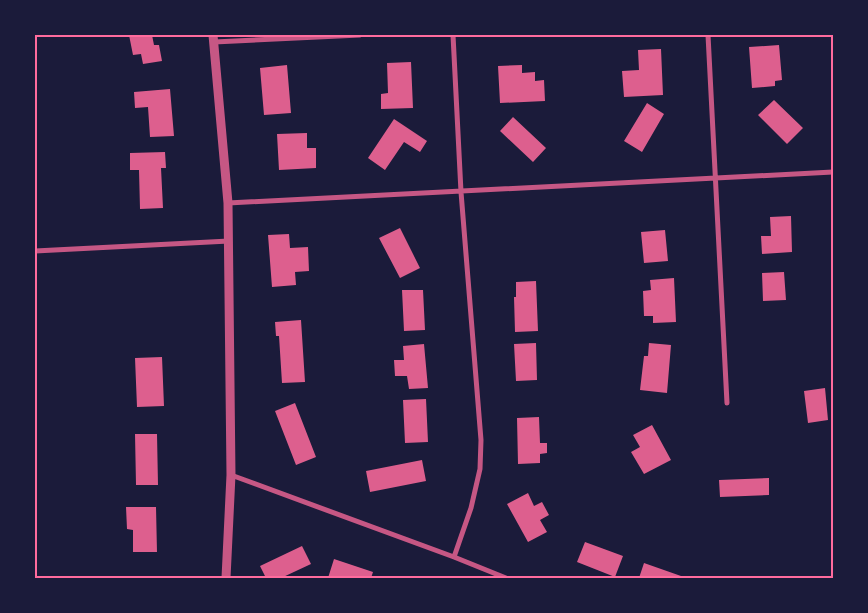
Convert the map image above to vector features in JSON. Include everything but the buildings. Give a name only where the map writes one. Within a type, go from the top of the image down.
[{"type":"street","points":[[226,578],[231,475],[228,203],[214,39],[360,35]]},
{"type":"street","points":[[452,35],[480,430],[480,470],[471,508],[454,558]]},
{"type":"street","points":[[708,35],[727,403]]},
{"type":"street","points":[[228,203],[833,172]]},
{"type":"street","points":[[35,251],[228,242]]},
{"type":"street","points":[[231,475],[506,578]]}]
